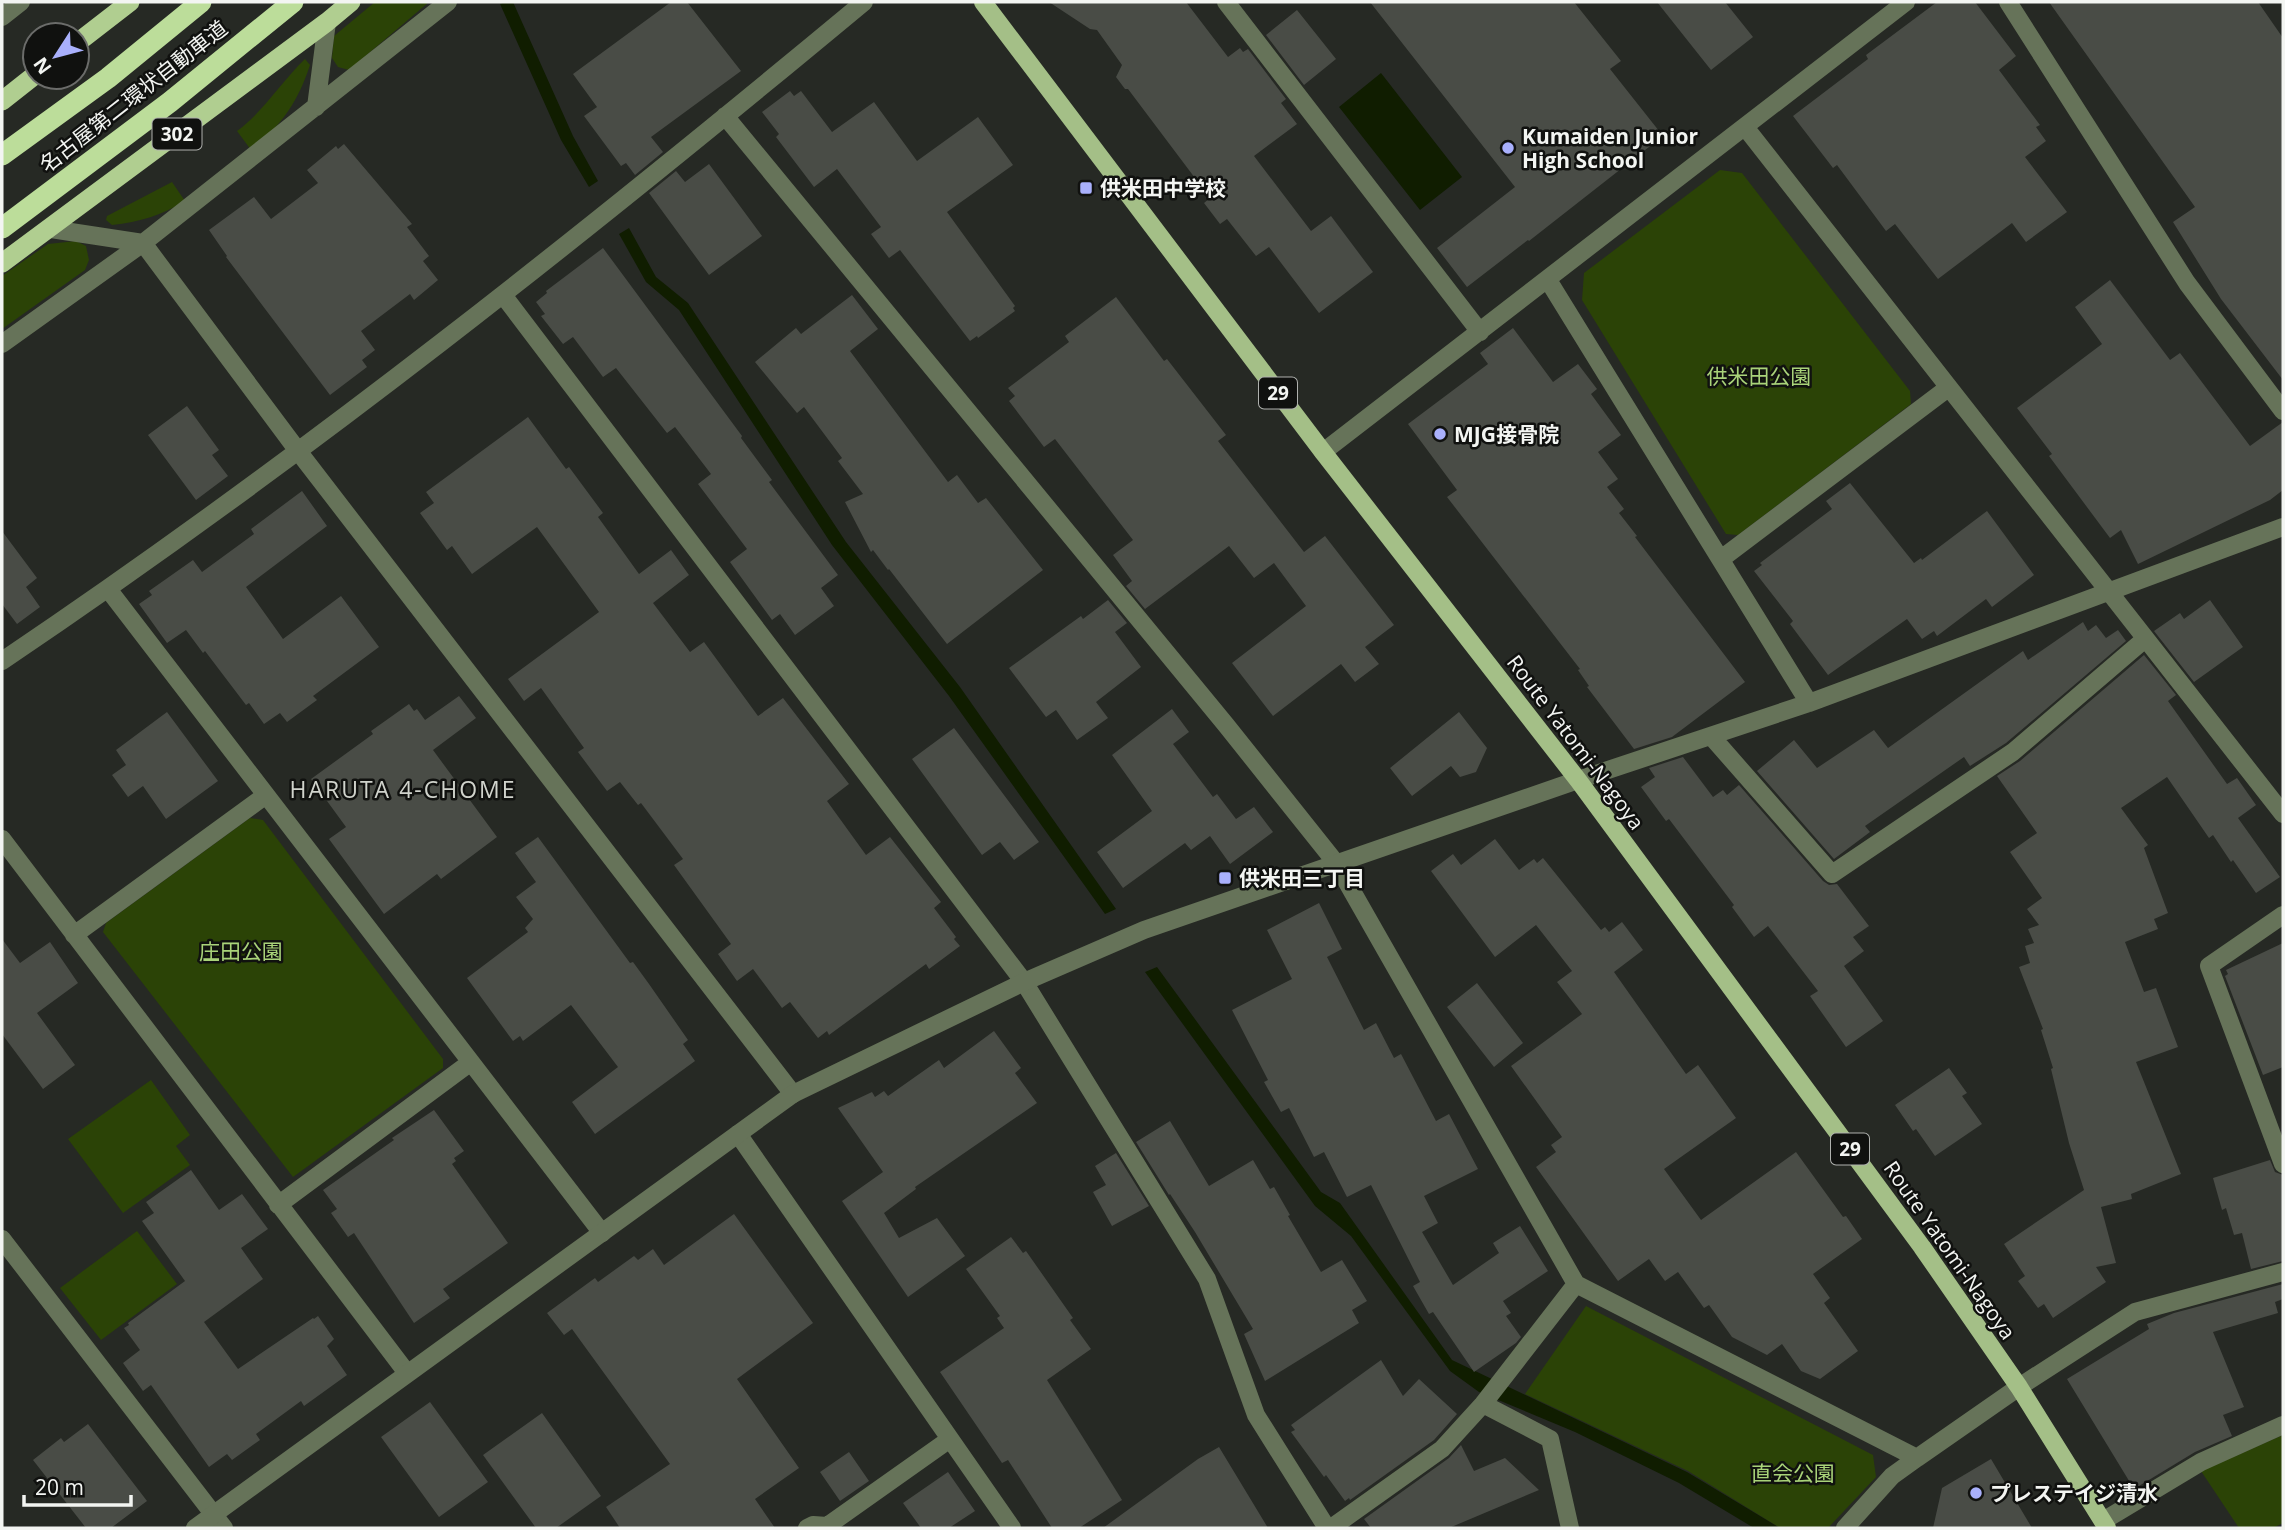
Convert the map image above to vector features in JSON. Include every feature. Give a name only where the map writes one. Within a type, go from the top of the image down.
[{"type":"highway","points":[[91,32],[130,2]]},
{"type":"highway","name":"名古屋第二環状自動車道","points":[[2,155],[108,78],[201,2]]},
{"type":"highway","name":"名古屋第二環状自動車道","points":[[2,228],[170,102],[293,2]]},
{"type":"highway","name":"302","points":[[2,263],[51,229],[351,2]]},
{"type":"highway","points":[[2,100],[21,86]]},
{"type":"main road","name":"Route Yatomi-Nagoya","points":[[984,2],[1323,452],[1578,780],[1922,1247],[2019,1387],[2105,1525]]},
{"type":"street","points":[[2,17],[21,2]]},
{"type":"street","points":[[2,344],[143,243],[448,2]]},
{"type":"street","points":[[2,661],[108,589],[298,451],[503,295],[864,2]]},
{"type":"street","points":[[1226,2],[1479,332]]},
{"type":"street","points":[[1323,452],[1906,2]]},
{"type":"street","points":[[2008,2],[2187,283],[2283,411]]},
{"type":"street","points":[[316,107],[327,22]]},
{"type":"street","points":[[725,116],[1226,725],[1336,863],[1576,1284],[1917,1458]]},
{"type":"street","points":[[1745,127],[2145,639],[2282,809]]},
{"type":"street","points":[[51,229],[143,243],[298,451],[793,1094]]},
{"type":"street","points":[[1548,279],[1809,703]]},
{"type":"street","points":[[503,295],[1024,982],[1207,1279],[1256,1415],[1329,1528],[1442,1449],[1485,1401],[1576,1284]]},
{"type":"street","points":[[1721,559],[1948,388]]},
{"type":"street","points":[[195,1528],[218,1522],[407,1373],[793,1094],[1024,982],[1144,930],[1809,703],[2283,527]]},
{"type":"street","points":[[108,589],[602,1233]]},
{"type":"street","points":[[1711,736],[1832,874],[2013,752],[2145,639]]},
{"type":"street","points":[[74,935],[266,795]]},
{"type":"street","points":[[2,839],[407,1373]]},
{"type":"street","points":[[2283,915],[2210,966],[2283,1164]]},
{"type":"street","points":[[278,1205],[471,1062]]},
{"type":"street","points":[[738,1134],[1012,1528]]},
{"type":"street","points":[[2,1239],[218,1522]]},
{"type":"street","points":[[1845,1528],[1892,1476],[2019,1387],[2135,1312],[2283,1272]]},
{"type":"street","points":[[1485,1401],[1550,1439],[1570,1528]]},
{"type":"street","points":[[2105,1525],[2201,1462],[2283,1424]]},
{"type":"street","points":[[807,1528],[813,1525],[828,1527],[950,1439]]},
{"type":"green space","points":[[375,2],[429,2],[349,70],[338,67],[332,58],[334,36]]},
{"type":"green space","points":[[305,59],[310,65],[294,102],[280,122],[251,150],[237,131],[256,115]]},
{"type":"green space","name":"供米田公園","points":[[1720,170],[1742,173],[1910,391],[1911,404],[1738,535],[1726,534],[1582,300],[1584,273]]},
{"type":"green space","points":[[172,182],[185,201],[141,220],[112,225],[106,220],[107,216]]},
{"type":"green space","points":[[76,241],[86,246],[89,260],[85,270],[2,329],[2,276],[48,244]]},
{"type":"green space","name":"庄田公園","points":[[250,818],[263,820],[443,1059],[443,1068],[293,1177],[103,932],[106,923]]},
{"type":"green space","points":[[151,1080],[190,1135],[176,1146],[190,1165],[123,1213],[68,1139]]},
{"type":"green space","points":[[137,1231],[177,1284],[101,1340],[60,1288]]},
{"type":"green space","name":"直会公園","points":[[1586,1306],[1873,1455],[1876,1477],[1828,1528],[1780,1528],[1688,1471],[1525,1394]]},
{"type":"green space","points":[[2283,1435],[2283,1523],[2273,1528],[2239,1528],[2201,1471]]},
{"type":"shaded area","points":[[513,2],[573,136],[598,181],[589,187],[561,140],[500,4]]},
{"type":"shaded area","points":[[1381,73],[1462,177],[1420,210],[1339,107]]},
{"type":"shaded area","points":[[629,228],[656,277],[688,303],[846,542],[960,687],[1116,909],[1105,914],[949,696],[832,545],[679,310],[646,282],[619,234]]},
{"type":"shaded area","points":[[1157,967],[1321,1192],[1340,1203],[1452,1360],[1687,1472],[1780,1528],[1754,1528],[1679,1483],[1575,1432],[1479,1392],[1450,1371],[1351,1236],[1315,1206],[1145,972]]},
{"type":"building","points":[[671,2],[687,2],[741,71],[651,137],[663,152],[635,175],[626,163],[621,166],[584,116],[597,107],[573,74]]},
{"type":"building","points":[[1049,2],[1186,2],[1228,57],[1240,48],[1243,52],[1248,49],[1286,99],[1281,103],[1297,124],[1254,156],[1311,231],[1331,216],[1373,272],[1319,313],[1269,247],[1256,256],[1227,219],[1220,224],[1204,203],[1210,198],[1128,89],[1125,89],[1116,77],[1122,65],[1097,30],[1090,29]]},
{"type":"building","points":[[1370,2],[1574,2],[1621,61],[1610,69],[1663,136],[1467,287],[1437,248],[1515,187]]},
{"type":"building","points":[[1657,2],[1725,2],[1753,37],[1711,70]]},
{"type":"building","points":[[1937,2],[1975,2],[2016,56],[1999,70],[2040,125],[2036,127],[2046,141],[2025,157],[2067,212],[2026,242],[2012,223],[1938,279],[1895,224],[1886,231],[1837,165],[1833,168],[1793,116],[1868,59],[1866,55]]},
{"type":"building","points":[[2049,2],[2258,2],[2283,38],[2283,380],[2221,299],[2173,222],[2195,207]]},
{"type":"building","points":[[1297,10],[1336,59],[1304,85],[1266,35]]},
{"type":"building","points":[[790,91],[794,96],[801,91],[832,132],[874,102],[917,161],[978,117],[1013,165],[947,212],[1015,306],[1015,311],[970,341],[900,250],[889,258],[871,234],[881,227],[837,169],[814,187],[776,137],[779,134],[762,112]]},
{"type":"building","points":[[344,144],[412,224],[407,227],[429,256],[423,261],[438,280],[414,300],[410,294],[361,331],[375,350],[362,360],[367,367],[330,395],[226,257],[209,230],[254,197],[271,219],[318,183],[307,170],[336,146],[338,149]]},
{"type":"building","points":[[709,164],[762,236],[709,275],[649,193],[676,171],[685,182]]},
{"type":"building","points":[[603,248],[742,436],[772,480],[769,482],[838,575],[821,588],[834,606],[795,635],[780,614],[772,620],[730,562],[747,549],[698,484],[711,474],[675,427],[667,433],[616,368],[603,377],[573,337],[563,344],[541,316],[545,314],[536,302],[546,291]]},
{"type":"building","points":[[2110,280],[2170,360],[2180,353],[2250,446],[2283,422],[2283,490],[2270,500],[2138,564],[2121,530],[2110,538],[2017,408],[2102,344],[2075,307]]},
{"type":"building","points":[[852,295],[878,329],[850,351],[948,482],[957,475],[978,503],[986,498],[1043,570],[947,644],[889,569],[873,550],[871,552],[845,502],[863,494],[838,461],[842,458],[804,407],[797,413],[755,362],[796,328],[801,334]]},
{"type":"building","points":[[1116,297],[1164,361],[1167,359],[1226,435],[1218,441],[1304,552],[1325,536],[1394,625],[1365,647],[1379,664],[1355,682],[1341,664],[1273,716],[1232,663],[1306,606],[1274,563],[1254,578],[1229,546],[1145,609],[1126,586],[1132,581],[1113,555],[1133,540],[1055,439],[1044,447],[1009,401],[1015,396],[1008,388],[1069,342],[1065,336]]},
{"type":"building","points":[[1513,328],[1553,382],[1578,364],[1597,389],[1591,394],[1621,435],[1598,452],[1618,479],[1607,487],[1624,509],[1619,513],[1745,682],[1672,737],[1634,749],[1587,687],[1589,686],[1578,670],[1580,669],[1447,497],[1457,490],[1408,424],[1488,364],[1480,353]]},
{"type":"building","points":[[187,406],[219,450],[212,455],[228,476],[196,500],[148,435]]},
{"type":"building","points":[[528,417],[603,513],[598,517],[639,574],[671,550],[689,575],[653,603],[690,652],[704,642],[758,716],[783,698],[849,784],[827,801],[866,855],[890,837],[941,902],[934,908],[960,946],[929,969],[926,964],[829,1035],[827,1031],[818,1038],[790,1002],[782,1008],[753,969],[737,981],[718,954],[731,944],[674,865],[683,859],[641,803],[638,805],[620,782],[607,791],[578,752],[584,748],[541,688],[524,701],[508,679],[599,612],[537,527],[472,574],[452,546],[447,550],[420,513],[434,503],[426,492]]},
{"type":"building","points":[[1850,483],[1914,563],[1921,558],[1922,560],[1987,511],[2034,575],[1992,607],[1986,599],[1937,636],[1934,631],[1922,639],[1907,619],[1828,675],[1790,624],[1793,621],[1754,571],[1762,565],[1760,563],[1832,509],[1826,501]]},
{"type":"building","points":[[302,491],[327,526],[246,587],[283,639],[341,596],[379,647],[313,696],[317,700],[287,722],[280,713],[264,724],[186,630],[167,643],[139,604],[152,595],[149,591],[193,560],[202,572],[254,534],[251,529]]},
{"type":"building","points":[[2,531],[37,578],[26,587],[40,607],[17,624],[2,604]]},
{"type":"building","points":[[1108,600],[1127,623],[1115,632],[1141,667],[1096,702],[1108,718],[1077,740],[1056,710],[1046,717],[1009,668]]},
{"type":"building","points":[[2210,600],[2243,647],[2194,682],[2154,631],[2180,613],[2184,619]]},
{"type":"building","points":[[2083,622],[2088,631],[2096,625],[2106,638],[2118,630],[2126,641],[2006,743],[1970,766],[1964,757],[1865,826],[1870,832],[1834,859],[1757,771],[1794,740],[1817,768],[1874,730],[1888,748],[2023,651],[2028,660]]},
{"type":"building","points":[[2144,655],[2176,695],[2168,701],[2227,784],[2237,778],[2256,805],[2238,818],[2280,877],[2256,893],[2213,835],[2209,838],[2167,777],[2121,808],[2148,845],[2144,848],[2168,913],[2154,919],[2158,929],[2125,942],[2144,992],[2156,988],[2178,1047],[2136,1062],[2181,1174],[2131,1194],[2132,1199],[2101,1207],[2116,1263],[2096,1267],[2106,1282],[2053,1318],[2044,1304],[2038,1308],[2018,1281],[2025,1276],[2004,1244],[2084,1190],[2069,1143],[2051,1069],[2053,1068],[2041,1030],[2043,1029],[2019,967],[2030,963],[2025,946],[2034,943],[2028,929],[2039,925],[2027,909],[2042,898],[2010,852],[2037,833],[1997,776],[2020,761]]},
{"type":"building","points":[[459,696],[476,718],[433,750],[497,837],[441,879],[437,874],[384,914],[329,839],[346,827],[311,779],[409,704],[414,711],[417,709],[425,720]]},
{"type":"building","points":[[1172,709],[1189,732],[1173,744],[1213,797],[1217,794],[1236,819],[1254,807],[1273,832],[1230,864],[1210,836],[1191,850],[1185,843],[1123,888],[1097,852],[1152,811],[1112,755]]},
{"type":"building","points":[[167,712],[218,781],[166,819],[143,786],[128,797],[112,775],[126,765],[116,750]]},
{"type":"building","points":[[1459,712],[1487,748],[1476,772],[1460,777],[1451,766],[1412,796],[1390,768]]},
{"type":"building","points":[[954,728],[1039,842],[1014,860],[1000,842],[982,855],[912,759]]},
{"type":"building","points":[[1683,757],[1713,797],[1723,790],[1727,795],[1739,785],[1823,881],[1829,885],[1837,884],[1869,926],[1853,937],[1864,951],[1844,966],[1883,1021],[1846,1047],[1810,996],[1818,991],[1768,926],[1754,937],[1732,907],[1734,905],[1669,819],[1666,821],[1641,787],[1655,777],[1649,768]]},
{"type":"building","points":[[538,837],[630,963],[633,962],[649,984],[688,1040],[683,1044],[695,1061],[595,1134],[572,1102],[618,1067],[571,1005],[523,1041],[520,1036],[513,1041],[467,978],[528,932],[525,928],[533,919],[516,897],[536,882],[515,853]]},
{"type":"building","points":[[1495,839],[1519,870],[1534,859],[1537,863],[1543,858],[1601,930],[1605,927],[1609,932],[1622,922],[1643,950],[1614,972],[1686,1074],[1698,1065],[1736,1118],[1664,1169],[1701,1220],[1796,1152],[1862,1239],[1813,1274],[1830,1298],[1824,1303],[1858,1351],[1820,1379],[1801,1371],[1782,1344],[1767,1355],[1732,1337],[1709,1305],[1704,1308],[1678,1272],[1665,1281],[1649,1259],[1618,1281],[1536,1167],[1556,1152],[1551,1145],[1562,1137],[1511,1066],[1582,1014],[1557,982],[1572,971],[1536,925],[1495,957],[1431,871],[1453,854],[1461,865]]},
{"type":"building","points":[[1319,903],[1342,949],[1327,957],[1364,1030],[1376,1023],[1394,1058],[1401,1054],[1436,1121],[1449,1114],[1478,1169],[1424,1196],[1438,1223],[1422,1232],[1453,1285],[1499,1253],[1493,1243],[1520,1226],[1548,1271],[1503,1301],[1511,1313],[1506,1316],[1521,1337],[1474,1372],[1433,1312],[1429,1314],[1413,1286],[1420,1282],[1371,1185],[1347,1197],[1324,1152],[1314,1157],[1289,1108],[1281,1112],[1264,1082],[1268,1080],[1232,1010],[1292,979],[1267,930]]},
{"type":"building","points":[[2,939],[20,963],[50,942],[78,983],[37,1013],[75,1065],[43,1089],[2,1034]]},
{"type":"building","points":[[2283,943],[2283,1067],[2263,1075],[2225,976],[2228,974],[2226,970]]},
{"type":"building","points":[[1477,983],[1523,1043],[1494,1067],[1447,1007]]},
{"type":"building","points":[[994,1031],[1021,1068],[1015,1073],[1037,1103],[915,1187],[916,1189],[884,1213],[899,1238],[937,1218],[965,1256],[908,1297],[842,1201],[883,1172],[838,1108],[872,1092],[875,1097],[884,1091],[888,1096],[939,1060],[944,1068]]},
{"type":"building","points":[[1949,1068],[1967,1093],[1962,1096],[1982,1124],[1935,1156],[1895,1105]]},
{"type":"building","points":[[434,1110],[464,1151],[454,1158],[456,1161],[452,1164],[508,1243],[443,1289],[450,1298],[414,1323],[354,1233],[348,1237],[331,1213],[337,1209],[323,1190]]},
{"type":"building","points":[[1170,1121],[1209,1186],[1253,1160],[1270,1189],[1274,1187],[1321,1272],[1342,1260],[1367,1301],[1352,1310],[1359,1323],[1265,1381],[1244,1334],[1253,1329],[1195,1232],[1136,1142]]},
{"type":"building","points":[[1116,1153],[1149,1206],[1112,1226],[1093,1192],[1106,1185],[1095,1166]]},
{"type":"building","points":[[2270,1160],[2275,1172],[2283,1175],[2283,1261],[2251,1269],[2242,1233],[2234,1235],[2226,1208],[2222,1210],[2213,1178]]},
{"type":"building","points":[[191,1170],[219,1210],[242,1194],[268,1229],[241,1248],[263,1279],[204,1322],[238,1369],[318,1316],[334,1339],[327,1346],[347,1375],[304,1406],[301,1401],[256,1434],[260,1440],[232,1460],[227,1454],[209,1467],[151,1385],[143,1391],[123,1363],[140,1350],[124,1328],[185,1281],[142,1221],[154,1213],[146,1202]]},
{"type":"building","points":[[734,1214],[813,1323],[737,1379],[799,1468],[755,1499],[775,1528],[620,1528],[606,1507],[670,1464],[572,1329],[564,1335],[547,1313],[595,1278],[598,1282],[634,1256],[638,1260],[653,1249],[664,1265]]},
{"type":"building","points":[[1011,1237],[1023,1253],[1026,1251],[1073,1318],[1070,1320],[1091,1349],[1047,1380],[1122,1500],[1079,1528],[1052,1528],[1008,1460],[1002,1463],[940,1372],[1004,1328],[997,1318],[1000,1316],[966,1269]]},
{"type":"building","points":[[2283,1284],[2283,1299],[2275,1302],[2278,1313],[2213,1332],[2244,1407],[2223,1415],[2232,1436],[2195,1452],[2134,1489],[2067,1379],[2149,1329],[2147,1324],[2174,1313]]},
{"type":"building","points":[[1381,1360],[1403,1396],[1419,1379],[1457,1414],[1434,1440],[1345,1501],[1291,1432],[1295,1430],[1291,1425]]},
{"type":"building","points":[[430,1402],[488,1482],[439,1517],[381,1437]]},
{"type":"building","points":[[542,1413],[601,1496],[556,1528],[536,1528],[483,1455]]},
{"type":"building","points":[[88,1424],[147,1501],[111,1528],[86,1528],[33,1460],[61,1438],[64,1442]]},
{"type":"building","points":[[1461,1445],[1474,1471],[1505,1458],[1539,1490],[1449,1528],[1371,1528],[1364,1519],[1449,1458]]},
{"type":"building","points":[[1219,1447],[1268,1528],[1103,1528],[1198,1459]]},
{"type":"building","points":[[849,1452],[869,1481],[840,1501],[820,1472]]},
{"type":"building","name":"プレステイジ清水","points":[[1991,1459],[2032,1528],[1933,1528],[1942,1488]]},
{"type":"building","points":[[948,1472],[975,1511],[949,1528],[921,1528],[903,1503]]},
{"type":"place","name":"Kumaiden Junior High School","points":[[1508,148]]},
{"type":"place","name":"供米田中学校","points":[[1086,188]]},
{"type":"place","name":"MJG接骨院","points":[[1440,434]]},
{"type":"place","name":"供米田三丁目","points":[[1225,878]]},
{"type":"place","name":"プレステイジ清水","points":[[1976,1493]]},
{"type":"district","name":"HARUTA 4-CHOME","points":[[403,789]]}]
